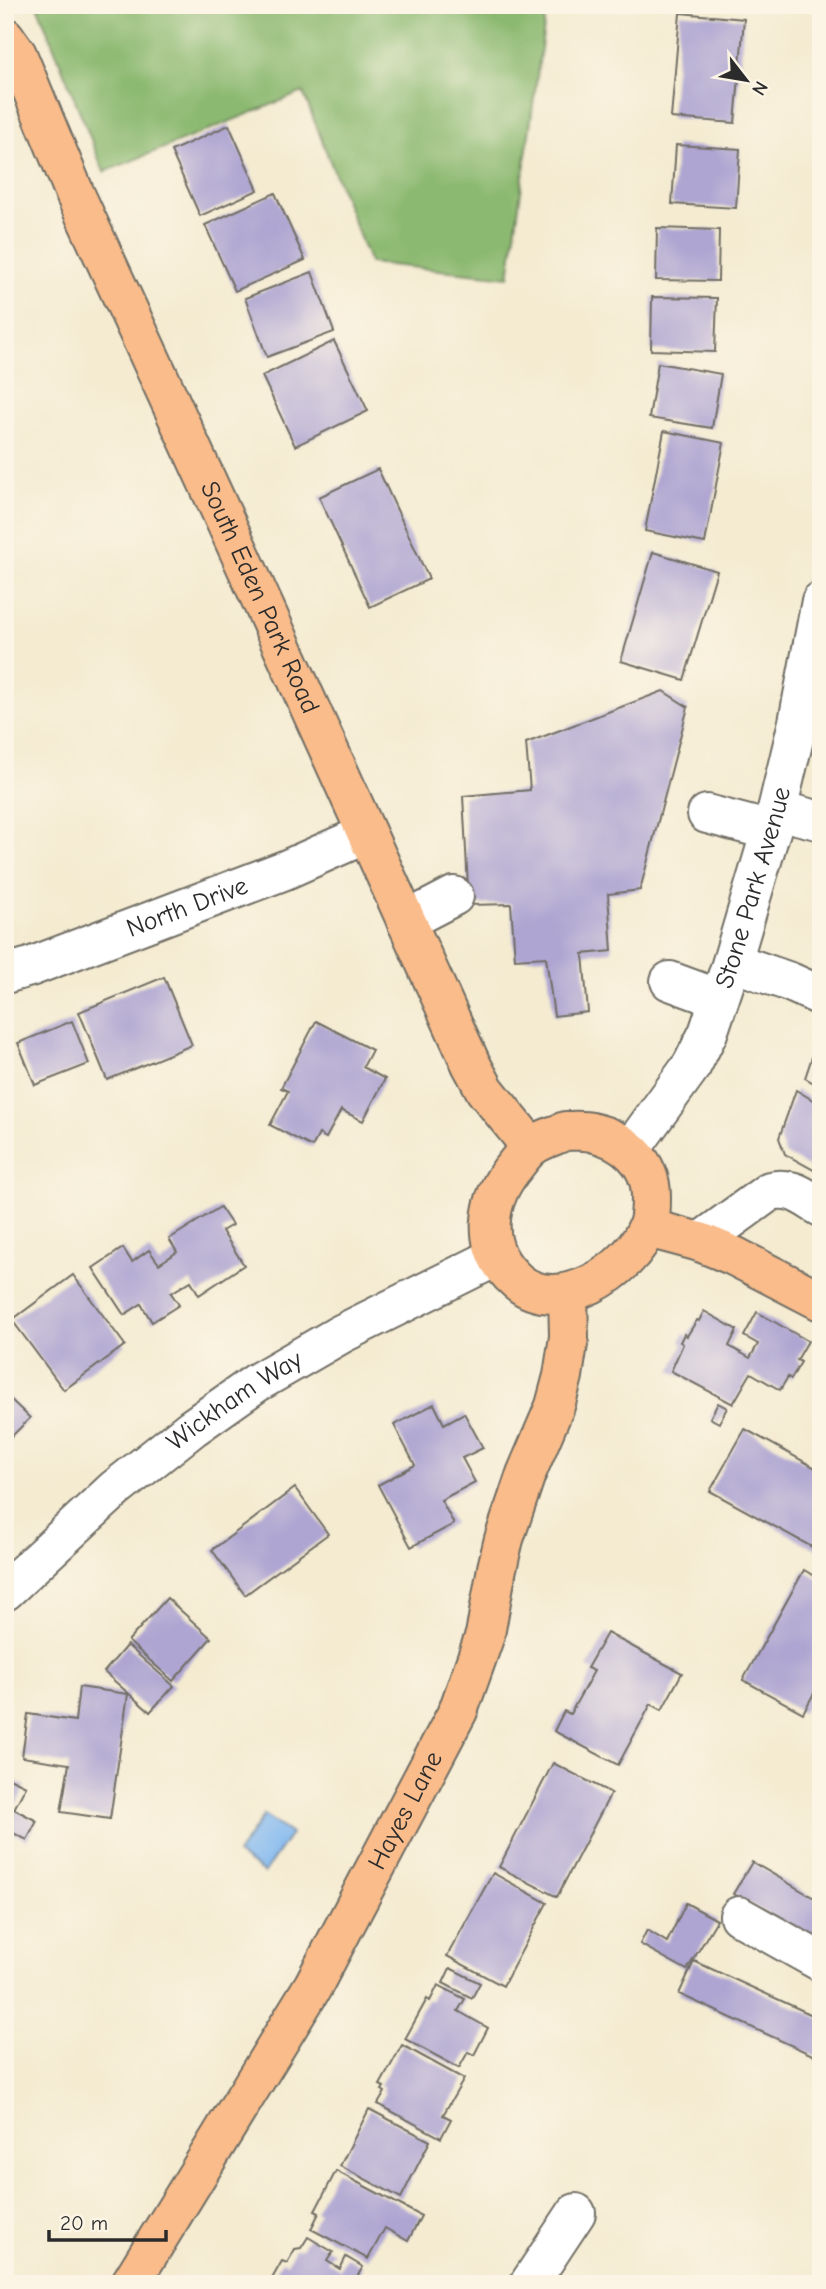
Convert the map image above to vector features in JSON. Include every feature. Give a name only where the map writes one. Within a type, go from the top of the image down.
[{"type":"main road","name":"South Eden Park Road","points":[[5,37],[17,54],[75,194],[477,1076],[507,1120],[531,1147]]},
{"type":"main road","points":[[565,1131],[590,1131],[631,1149],[651,1182],[648,1227],[624,1262],[605,1276],[568,1294],[539,1293],[523,1286],[496,1257],[490,1223],[494,1198],[504,1178],[531,1147],[565,1131]]},
{"type":"main road","points":[[648,1227],[700,1242],[734,1256],[821,1301]]},
{"type":"main road","name":"Hayes Lane","points":[[130,2284],[313,1986],[458,1711],[485,1634],[504,1539],[526,1474],[555,1406],[563,1376],[569,1337],[568,1294]]},
{"type":"street","name":"Stone Park Avenue","points":[[631,1149],[702,1049],[732,962],[774,821],[798,722],[821,601]]},
{"type":"street","points":[[707,814],[774,821],[821,821]]},
{"type":"street","name":"North Drive","points":[[5,974],[30,968],[285,870],[366,834]]},
{"type":"street","points":[[406,921],[453,896]]},
{"type":"street","points":[[732,962],[821,996]]},
{"type":"street","points":[[670,981],[719,999]]},
{"type":"street","points":[[700,1242],[770,1191],[782,1188],[792,1190],[821,1207]]},
{"type":"street","name":"Wickham Way","points":[[5,1591],[71,1528],[144,1465],[256,1383],[341,1334],[496,1257]]},
{"type":"street","points":[[739,1916],[821,1962]]},
{"type":"street","points":[[529,2284],[576,2213]]},
{"type":"green space","points":[[37,5],[547,5],[509,277],[370,263],[303,92],[104,172]]},
{"type":"water","points":[[264,1815],[291,1834],[264,1873],[237,1854]]},
{"type":"building","points":[[680,13],[744,19],[735,123],[671,118]]},
{"type":"building","points":[[229,125],[258,190],[200,216],[171,151]]},
{"type":"building","points":[[676,145],[740,149],[736,208],[672,204]]},
{"type":"building","points":[[275,193],[305,260],[235,291],[205,225]]},
{"type":"building","points":[[657,228],[719,230],[718,281],[656,280]]},
{"type":"building","points":[[312,272],[334,332],[267,357],[245,298]]},
{"type":"building","points":[[652,297],[717,298],[715,352],[651,350]]},
{"type":"building","points":[[334,341],[368,411],[295,446],[262,376]]},
{"type":"building","points":[[658,363],[721,374],[712,428],[649,418]]},
{"type":"building","points":[[664,431],[724,443],[705,543],[645,531]]},
{"type":"building","points":[[378,469],[429,579],[370,607],[319,497]]},
{"type":"building","points":[[653,552],[717,571],[684,680],[621,661]]},
{"type":"building","points":[[663,691],[688,707],[640,890],[608,894],[612,951],[583,954],[588,1012],[554,1016],[546,957],[515,959],[511,904],[469,905],[463,796],[530,790],[526,743]]},
{"type":"building","points":[[164,977],[192,1045],[107,1080],[79,1012]]},
{"type":"building","points":[[72,1021],[89,1064],[35,1085],[18,1043]]},
{"type":"building","points":[[316,1021],[372,1050],[363,1067],[385,1079],[363,1121],[341,1110],[326,1138],[319,1134],[312,1147],[270,1125],[288,1091],[281,1088]]},
{"type":"building","points":[[821,1033],[821,1087],[805,1078]]},
{"type":"building","points":[[796,1090],[821,1105],[821,1174],[785,1154],[779,1138]]},
{"type":"building","points":[[220,1207],[232,1225],[222,1231],[244,1265],[199,1295],[191,1281],[171,1293],[179,1305],[152,1322],[141,1304],[124,1315],[93,1268],[123,1248],[132,1262],[149,1250],[159,1264],[177,1252],[169,1239]]},
{"type":"building","points":[[73,1275],[125,1345],[64,1390],[12,1320]]},
{"type":"building","points":[[704,1311],[737,1330],[729,1346],[750,1358],[758,1344],[744,1336],[757,1312],[808,1341],[797,1360],[801,1362],[791,1379],[788,1377],[780,1390],[751,1373],[733,1404],[671,1371],[683,1344],[680,1342],[684,1334],[687,1336]]},
{"type":"building","points":[[5,1394],[30,1418],[5,1443]]},
{"type":"building","points":[[718,1403],[727,1408],[719,1423],[710,1418]]},
{"type":"building","points":[[434,1404],[444,1424],[464,1413],[483,1448],[462,1458],[475,1482],[441,1500],[454,1524],[411,1547],[378,1485],[415,1465],[394,1425]]},
{"type":"building","points":[[745,1429],[821,1471],[821,1552],[710,1491]]},
{"type":"building","points":[[295,1488],[328,1534],[245,1595],[212,1550]]},
{"type":"building","points":[[804,1570],[821,1580],[821,1681],[803,1713],[743,1680]]},
{"type":"building","points":[[167,1598],[211,1638],[173,1681],[128,1641]]},
{"type":"building","points":[[607,1633],[682,1673],[662,1710],[651,1704],[618,1765],[554,1731],[564,1711],[570,1714],[594,1671],[587,1668]]},
{"type":"building","points":[[127,1645],[174,1686],[150,1712],[104,1672]]},
{"type":"building","points":[[79,1687],[128,1694],[110,1819],[61,1812],[69,1764],[22,1757],[28,1714],[75,1721]]},
{"type":"building","points":[[553,1763],[611,1793],[557,1897],[499,1867]]},
{"type":"building","points":[[5,1776],[26,1786],[14,1809],[37,1821],[27,1840],[5,1829]]},
{"type":"building","points":[[752,1862],[821,1902],[821,1944],[733,1894]]},
{"type":"building","points":[[493,1873],[547,1903],[503,1986],[447,1956]]},
{"type":"building","points":[[686,1903],[717,1920],[687,1970],[640,1944],[647,1930],[667,1942]]},
{"type":"building","points":[[694,1961],[821,2019],[821,2059],[679,1994]]},
{"type":"building","points":[[450,1968],[480,1983],[472,1998],[443,1983]]},
{"type":"building","points":[[438,1985],[465,1999],[458,2011],[488,2028],[474,2055],[468,2052],[459,2068],[405,2039]]},
{"type":"building","points":[[402,2045],[464,2079],[443,2115],[451,2119],[441,2138],[378,2104],[385,2092],[380,2085]]},
{"type":"building","points":[[369,2109],[430,2141],[401,2198],[340,2166]]},
{"type":"building","points":[[336,2171],[421,2216],[408,2241],[385,2228],[368,2259],[311,2229],[319,2213],[315,2211]]},
{"type":"building","points":[[308,2237],[333,2252],[327,2261],[340,2269],[346,2257],[363,2267],[356,2278],[359,2279],[356,2284],[269,2284],[282,2261],[287,2263],[295,2249],[301,2248]]}]
